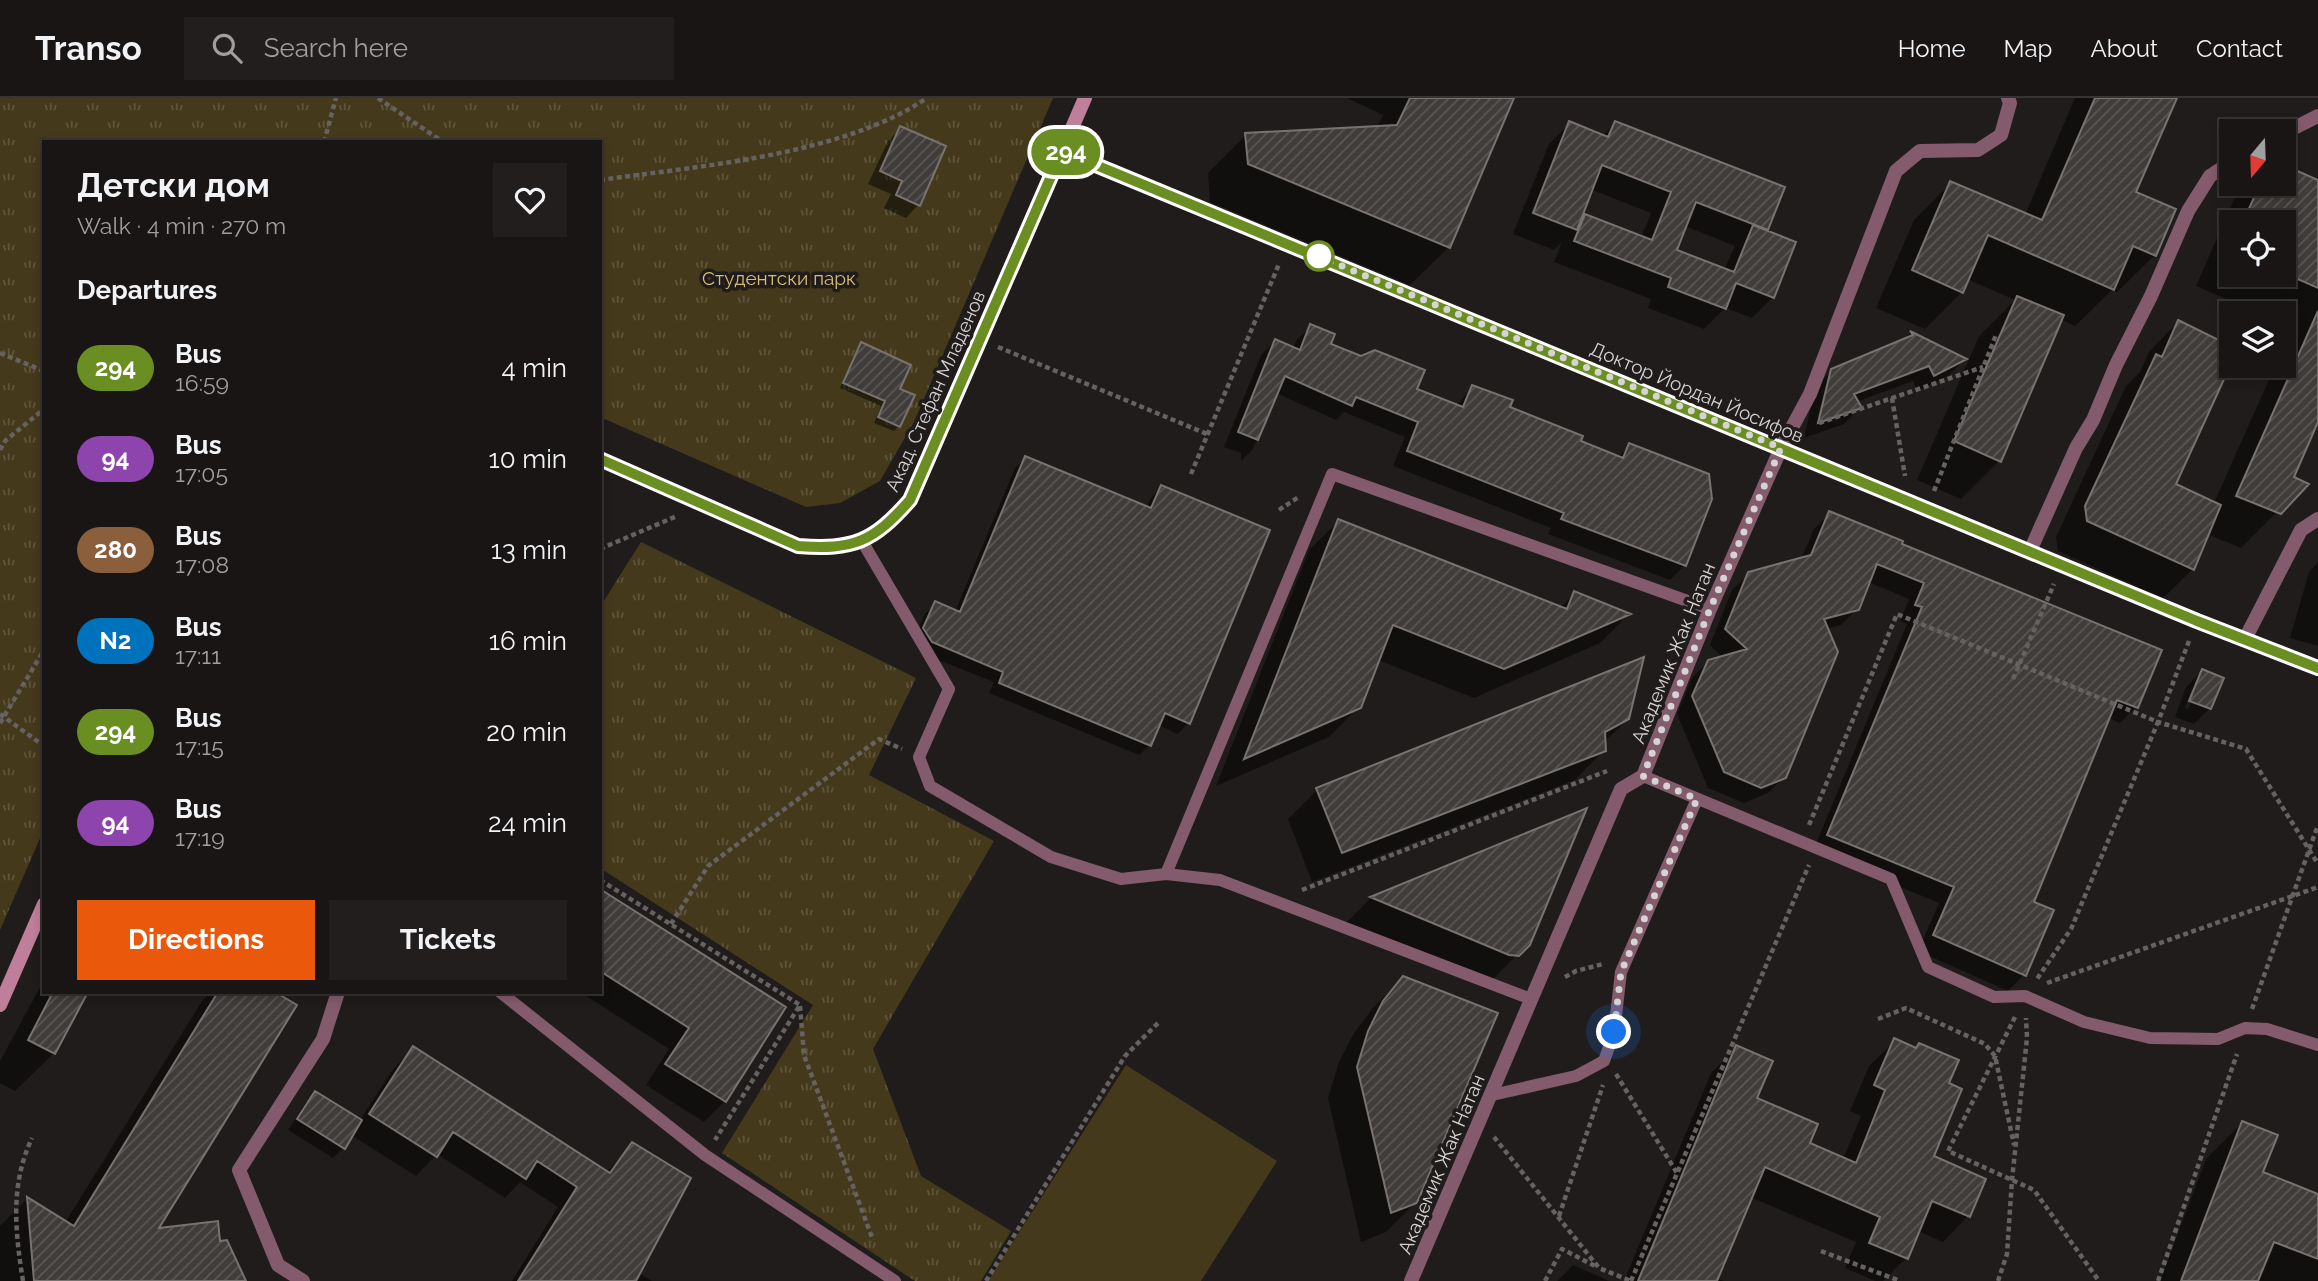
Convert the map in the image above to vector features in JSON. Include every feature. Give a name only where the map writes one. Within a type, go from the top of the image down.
[{"type":"street","name":"Акад. Стефан Младенов","points":[[602,460],[798,546],[830,548],[862,541],[889,524],[910,500],[1085,98]]},
{"type":"street","name":"Академик Жак Натан","points":[[1411,1281],[1621,789],[1643,776],[1710,609],[1781,448],[1810,394],[1896,171],[1920,151],[1978,150],[2001,135],[2010,103],[2008,98]]},
{"type":"street","points":[[2296,127],[2318,116]]},
{"type":"street","name":"Доктор Йордан Йосифов","points":[[1062,151],[2197,621],[2318,668]]},
{"type":"street","points":[[2030,551],[2076,447],[2093,420],[2116,365],[2151,296],[2188,211],[2210,176],[2219,170]]},
{"type":"street","points":[[2245,639],[2301,530],[2318,519]]},
{"type":"street","points":[[0,1005],[42,909]]},
{"type":"street","points":[[303,1281],[278,1265],[239,1170],[323,1039],[337,994]]},
{"type":"lane","points":[[1166,874],[1332,474],[1710,609]]},
{"type":"lane","points":[[862,541],[949,690],[919,757],[930,786],[1051,857],[1121,879],[1166,874],[1220,880],[1531,999]]},
{"type":"lane","points":[[1643,776],[1891,879],[1928,967],[1994,997],[2025,996],[2084,1022],[2150,1038],[2218,1039],[2245,1028],[2267,1029],[2318,1045]]},
{"type":"lane","points":[[1492,1095],[1576,1076],[1604,1061],[1614,1032],[1621,972],[1697,799]]},
{"type":"lane","points":[[503,994],[705,1155],[890,1278]]},
{"type":"path","points":[[325,140],[336,98]]},
{"type":"path","points":[[377,98],[440,140]]},
{"type":"path","points":[[602,180],[732,162],[832,141],[909,111],[928,98]]},
{"type":"path","points":[[1191,474],[1288,244]]},
{"type":"path","points":[[1927,508],[1996,335]]},
{"type":"path","points":[[979,339],[1207,434]]},
{"type":"path","points":[[0,353],[42,370]]},
{"type":"path","points":[[1789,434],[1983,367]]},
{"type":"path","points":[[1892,398],[1909,501]]},
{"type":"path","points":[[0,450],[5,441],[42,411]]},
{"type":"path","points":[[602,548],[704,505]]},
{"type":"path","points":[[2013,680],[2062,564]]},
{"type":"path","points":[[1802,842],[1897,614],[2158,722],[2246,749],[2318,864]]},
{"type":"path","points":[[2099,1281],[2034,1190],[1948,1151],[2025,996],[2071,929],[2158,722],[2197,621]]},
{"type":"path","points":[[42,653],[1,718],[42,745]]},
{"type":"path","points":[[671,925],[708,866],[878,739],[919,757]]},
{"type":"path","points":[[1275,901],[1614,768]]},
{"type":"path","points":[[2254,1003],[2318,825]]},
{"type":"path","points":[[1545,1281],[1562,1249],[1631,1281],[1816,848]]},
{"type":"path","points":[[602,881],[800,1005]]},
{"type":"path","points":[[2025,996],[2044,984],[2318,887]]},
{"type":"path","points":[[1564,978],[1576,971],[1627,957]]},
{"type":"path","points":[[1998,1281],[2007,1254],[2026,1038],[2025,996]]},
{"type":"path","points":[[705,1155],[800,1005]]},
{"type":"path","points":[[800,1005],[804,1055],[890,1278]]},
{"type":"path","points":[[1878,1019],[1906,1008],[1985,1044],[1995,1056],[2015,1150]]},
{"type":"path","points":[[986,1281],[1125,1056],[1158,1023]]},
{"type":"path","points":[[1604,1061],[1621,1080],[1677,1173]]},
{"type":"path","points":[[1559,1217],[1603,1087],[1604,1061]]},
{"type":"path","points":[[2158,1281],[2230,1074]]},
{"type":"path","points":[[1481,1120],[1599,1268]]},
{"type":"path","points":[[23,1281],[16,1234],[18,1183],[21,1161],[32,1138]]},
{"type":"path","points":[[1821,1251],[1900,1281]]},
{"type":"green space","name":"Студентски парк","points":[[0,98],[1053,98],[914,422],[880,481],[840,503],[806,507],[602,418],[602,140],[42,140],[42,834],[0,930]]},
{"type":"green space","points":[[641,542],[916,678],[869,775],[994,841],[873,1049],[921,1176],[1011,1231],[981,1281],[915,1281],[722,1153],[813,1005],[602,869],[602,604]]},
{"type":"green space","points":[[1126,1065],[1277,1161],[1201,1281],[988,1281]]},
{"type":"building","points":[[1410,98],[1514,98],[1450,248],[1248,164],[1245,133],[1397,125]]},
{"type":"building","points":[[2095,98],[2177,98],[2136,192],[2176,209],[2156,256],[2133,246],[2114,290],[1988,235],[1963,293],[1912,270],[1950,181],[2042,220]]},
{"type":"building","points":[[1569,121],[1608,137],[1615,121],[1785,187],[1768,230],[1696,202],[1677,250],[1734,272],[1753,225],[1796,242],[1774,298],[1736,283],[1726,309],[1668,287],[1671,278],[1574,241],[1585,214],[1652,240],[1671,192],[1602,165],[1577,230],[1533,213]]},
{"type":"building","points":[[900,126],[946,146],[920,206],[896,195],[902,181],[880,171]]},
{"type":"building","points":[[2296,170],[2318,180],[2318,288],[2296,278],[2296,210],[2248,210],[2255,196],[2296,196]]},
{"type":"building","points":[[2017,296],[2064,315],[2001,462],[1954,441]]},
{"type":"building","points":[[2318,311],[2318,422],[2294,477],[2309,484],[2281,514],[2236,496],[2288,378],[2296,378],[2296,361]]},
{"type":"building","points":[[2178,320],[2219,340],[2219,378],[2225,378],[2176,484],[2221,505],[2194,570],[2087,521],[2085,506],[2156,354],[2162,357]]},
{"type":"building","points":[[1310,324],[1335,334],[1331,344],[1361,356],[1375,350],[1425,370],[1417,389],[1463,407],[1472,385],[1513,400],[1510,407],[1583,436],[1581,441],[1623,458],[1629,443],[1709,474],[1712,499],[1686,566],[1561,519],[1564,513],[1407,451],[1418,422],[1356,397],[1352,406],[1285,376],[1258,440],[1238,432],[1275,339],[1300,350]]},
{"type":"building","points":[[1910,331],[1967,359],[1934,376],[1929,366],[1854,394],[1862,408],[1818,423],[1831,369],[1913,335]]},
{"type":"building","points":[[861,342],[911,365],[900,389],[915,395],[900,427],[878,417],[885,401],[843,383]]},
{"type":"building","points":[[1025,456],[1151,508],[1161,485],[1270,530],[1190,724],[1165,713],[1151,746],[999,683],[1003,672],[932,642],[923,628],[935,601],[960,612]]},
{"type":"building","points":[[1829,511],[1903,541],[1902,544],[2162,650],[2138,708],[2117,700],[2034,902],[2054,910],[2026,976],[1933,935],[1954,887],[1827,835],[1922,607],[1915,605],[1924,583],[1877,564],[1859,610],[1824,619],[1838,652],[1786,778],[1761,788],[1724,772],[1692,696],[1708,660],[1747,649],[1725,629],[1748,572],[1811,555]]},
{"type":"building","points":[[1338,519],[1567,609],[1574,591],[1631,614],[1504,669],[1393,625],[1361,708],[1244,759]]},
{"type":"building","points":[[1644,657],[1629,719],[1605,732],[1606,751],[1342,853],[1316,788]]},
{"type":"building","points":[[2202,669],[2224,678],[2211,709],[2189,701]]},
{"type":"building","points":[[1587,808],[1530,945],[1519,956],[1509,955],[1370,897]]},
{"type":"building","points":[[602,890],[786,1007],[726,1102],[665,1064],[689,1028],[602,972]]},
{"type":"building","points":[[1403,976],[1498,1013],[1417,1203],[1391,1213],[1357,1067],[1368,1031],[1383,1001]]},
{"type":"building","points":[[52,994],[87,994],[55,1054],[28,1040]]},
{"type":"building","points":[[217,994],[278,994],[297,1005],[159,1228],[218,1221],[220,1241],[227,1240],[246,1281],[34,1281],[27,1197],[74,1226]]},
{"type":"building","points":[[1894,1038],[1916,1048],[1919,1043],[1959,1060],[1949,1083],[1962,1089],[1934,1156],[1986,1179],[1970,1217],[1932,1201],[1908,1259],[1869,1243],[1880,1217],[1765,1167],[1717,1281],[1638,1281],[1736,1045],[1773,1061],[1757,1098],[1818,1124],[1810,1143],[1856,1163],[1885,1090],[1874,1085]]},
{"type":"building","points":[[413,1046],[610,1173],[632,1142],[691,1178],[636,1281],[518,1281],[577,1187],[537,1161],[526,1179],[453,1132],[437,1157],[369,1114]]},
{"type":"building","points":[[315,1091],[362,1120],[345,1149],[297,1119]]},
{"type":"building","points":[[2242,1121],[2278,1135],[2263,1172],[2318,1194],[2318,1259],[2274,1242],[2258,1281],[2181,1281]]},
{"type":"bus line","name":"294","points":[[602,460],[798,546],[830,548],[862,541],[889,524],[910,500],[1062,151],[2197,621],[2318,668]]},
{"type":"route","points":[[1319,256],[1313,254],[1781,448],[1710,609],[1643,776],[1697,799],[1621,972],[1614,1032]]}]
